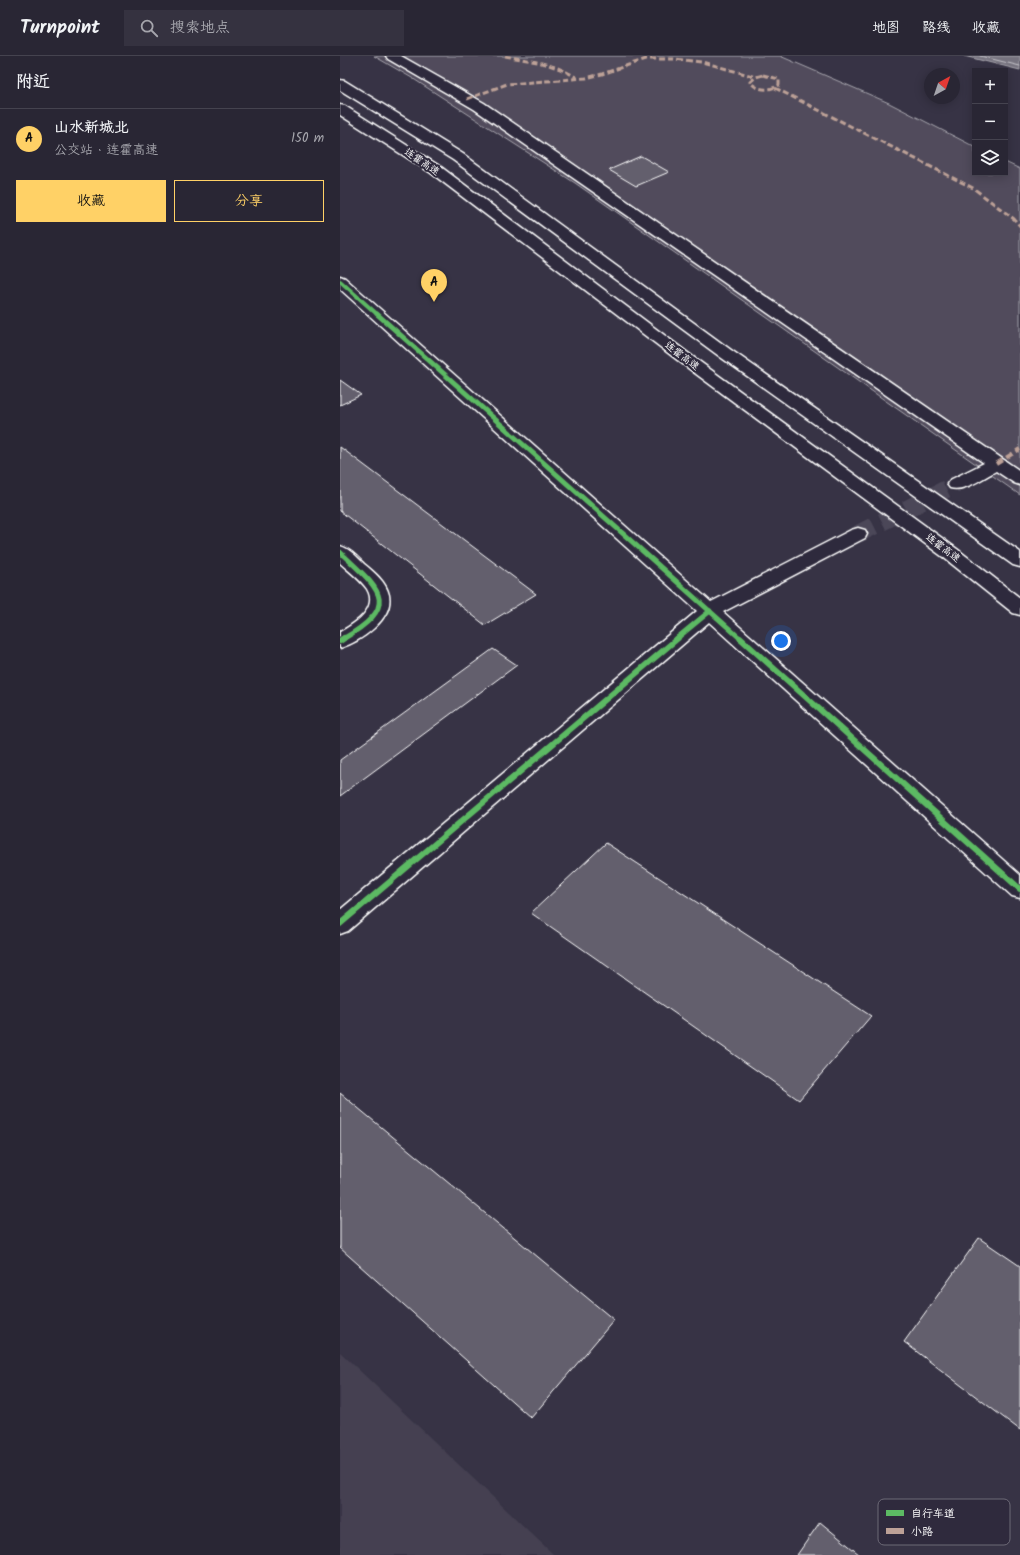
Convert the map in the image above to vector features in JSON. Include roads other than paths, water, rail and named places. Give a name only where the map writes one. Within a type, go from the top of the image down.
[{"type":"main road","points":[[392,56],[479,106],[1020,480]]},
{"type":"main road","name":"连霍高速","points":[[340,84],[458,158],[725,354],[1020,560]]},
{"type":"main road","name":"连霍高速","points":[[340,109],[436,170],[690,362],[950,553],[1020,608]]},
{"type":"main road","points":[[340,281],[1020,889]]},
{"type":"main road","points":[[956,484],[996,464]]},
{"type":"main road","points":[[340,924],[710,611],[858,534]]},
{"type":"main road","points":[[340,552],[376,588],[379,598],[377,609],[371,620],[360,630],[340,641]]},
{"type":"water","points":[[964,56],[1020,56],[1020,70]]},
{"type":"tunnel","points":[[858,534],[956,484]]},
{"type":"place","name":"山水新城北","points":[[434,302]]}]
